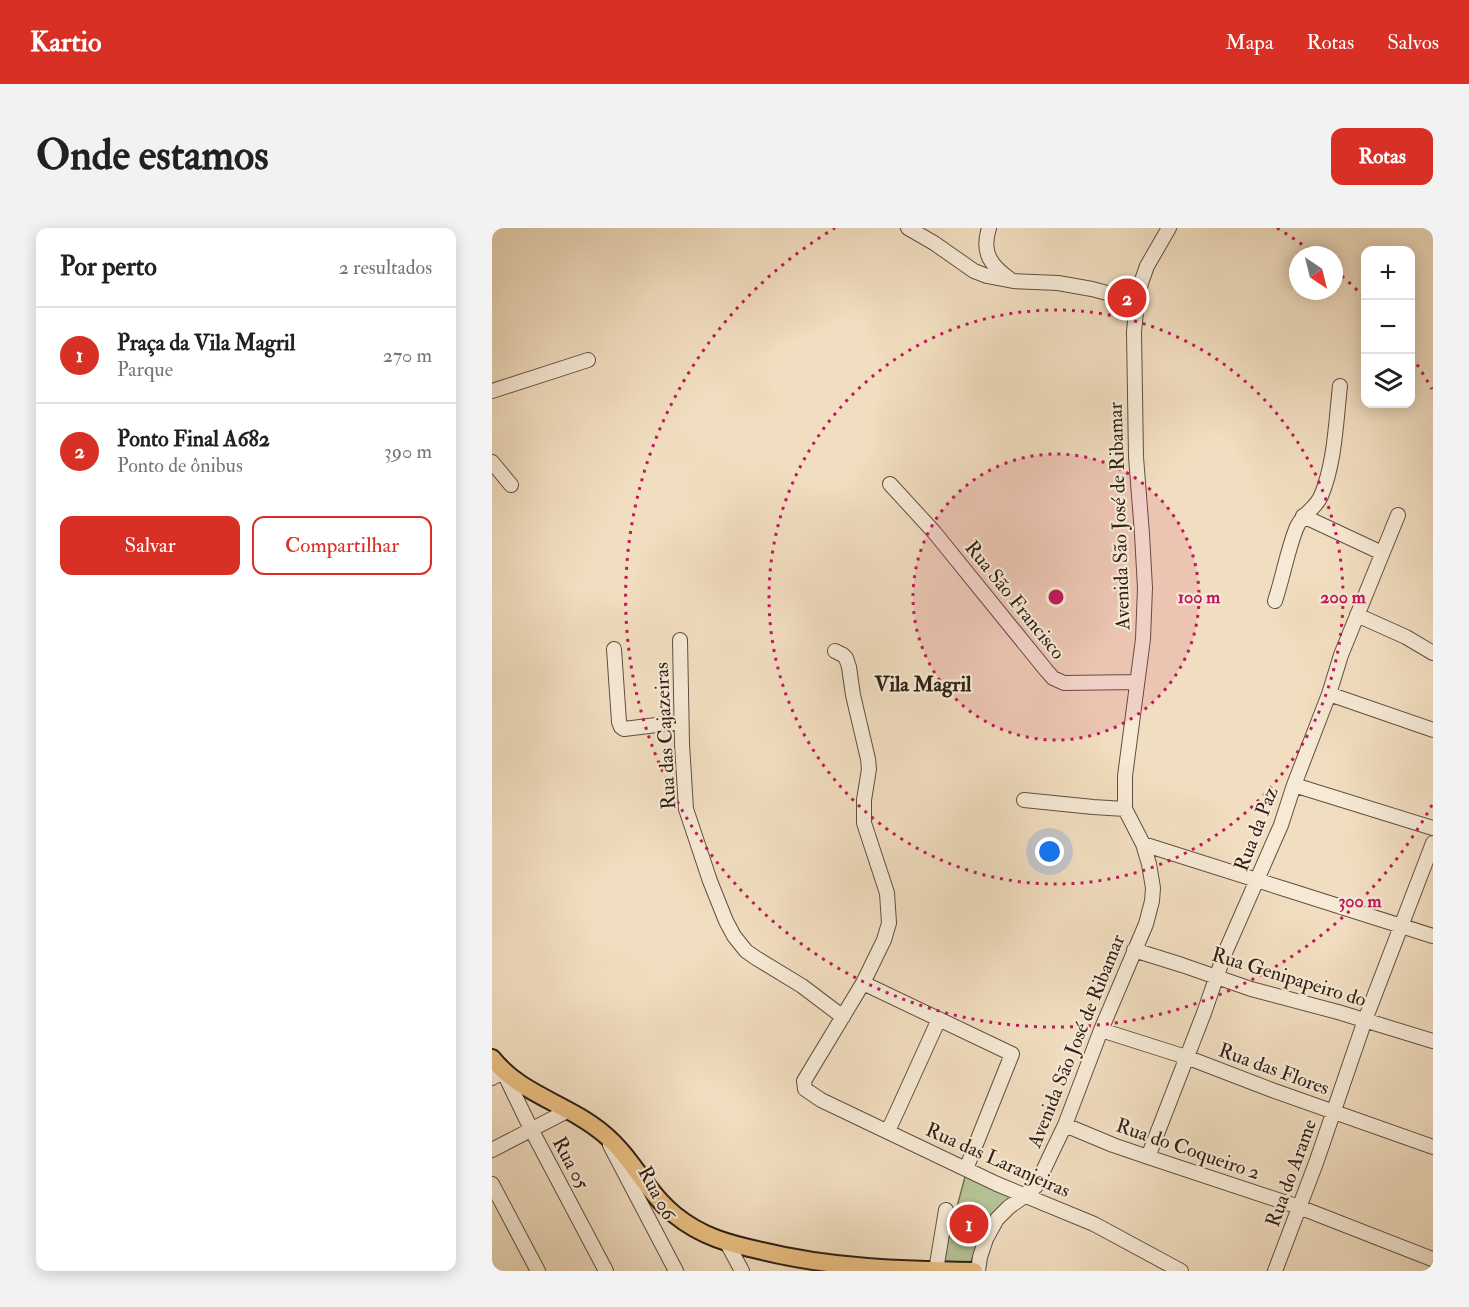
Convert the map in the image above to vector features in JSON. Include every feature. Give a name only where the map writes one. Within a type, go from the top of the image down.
[{"type":"main road","points":[[494,1065],[520,1084],[604,1134],[628,1158],[661,1202],[675,1215],[707,1235],[727,1243],[817,1262],[852,1266],[976,1271]]},
{"type":"street","points":[[908,228],[974,271],[987,276],[1013,281],[1070,285],[1137,301]]},
{"type":"street","points":[[989,228],[986,238],[988,255],[996,268],[1013,281]]},
{"type":"street","name":"Avenida São José de Ribamar","points":[[976,1271],[986,1239],[997,1219],[1036,1186],[1065,1125],[1101,1030],[1148,918],[1152,901],[1152,878],[1143,844],[1125,808],[1126,766],[1143,639],[1145,588],[1136,447],[1134,332],[1141,283],[1147,266],[1169,228]]},
{"type":"street","points":[[492,391],[588,360]]},
{"type":"street","points":[[1275,601],[1296,528],[1303,516],[1315,506],[1323,488],[1334,441],[1340,386]]},
{"type":"street","points":[[492,462],[511,485]]},
{"type":"street","name":"Rua São Francisco","points":[[890,484],[934,532],[1053,678],[1064,683],[1137,682]]},
{"type":"street","name":"Rua da Paz","points":[[1148,1157],[1224,955],[1281,825],[1341,655],[1398,514]]},
{"type":"street","points":[[1303,516],[1382,553]]},
{"type":"street","points":[[1357,615],[1406,637],[1433,653]]},
{"type":"street","name":"Rua das Cajazeiras","points":[[680,640],[683,785],[686,809],[710,881],[734,936],[746,951],[802,986],[843,1017]]},
{"type":"street","points":[[614,649],[621,727],[624,729],[681,722]]},
{"type":"street","points":[[835,651],[846,658],[849,667],[865,744],[869,769],[864,800],[864,824],[887,893],[889,911],[889,923],[884,940],[843,1017]]},
{"type":"street","points":[[1329,694],[1433,729]]},
{"type":"street","points":[[1294,785],[1433,828]]},
{"type":"street","points":[[1024,800],[1125,808]]},
{"type":"street","name":"Rua do Arame","points":[[1275,1271],[1334,1112],[1365,1020],[1433,843]]},
{"type":"street","points":[[1143,844],[1433,936]]},
{"type":"street","name":"Rua Genipapeiro do","points":[[1134,950],[1251,989],[1433,1041]]},
{"type":"street","points":[[863,983],[1012,1054],[966,1168]]},
{"type":"street","name":"Rua das Laranjeiras","points":[[843,1017],[804,1082],[805,1089],[809,1093],[997,1184],[1094,1224],[1181,1271]]},
{"type":"street","points":[[888,1131],[939,1018]]},
{"type":"street","name":"Rua das Flores","points":[[1101,1030],[1186,1057],[1433,1147]]},
{"type":"street","name":"Rua 05","points":[[494,1065],[531,1129],[606,1271]]},
{"type":"street","points":[[492,1150],[567,1111]]},
{"type":"street","name":"Rua do Coqueiro 2","points":[[1065,1125],[1113,1145],[1299,1207],[1433,1259]]},
{"type":"street","name":"Rua 06","points":[[604,1134],[676,1271]]},
{"type":"street","points":[[492,1184],[538,1271]]},
{"type":"street","points":[[936,1270],[946,1210]]},
{"type":"street","points":[[727,1243],[742,1271]]},
{"type":"street","points":[[1427,1271],[1433,1259]]},
{"type":"green space","points":[[966,1173],[1014,1196],[988,1219],[970,1264],[942,1263]]},
{"type":"place","name":"Ponto Final A682","points":[[1127,298]]},
{"type":"place","name":"Praça da Vila Magril","points":[[969,1224]]},
{"type":"district","name":"Vila Magril","points":[[923,684]]}]
